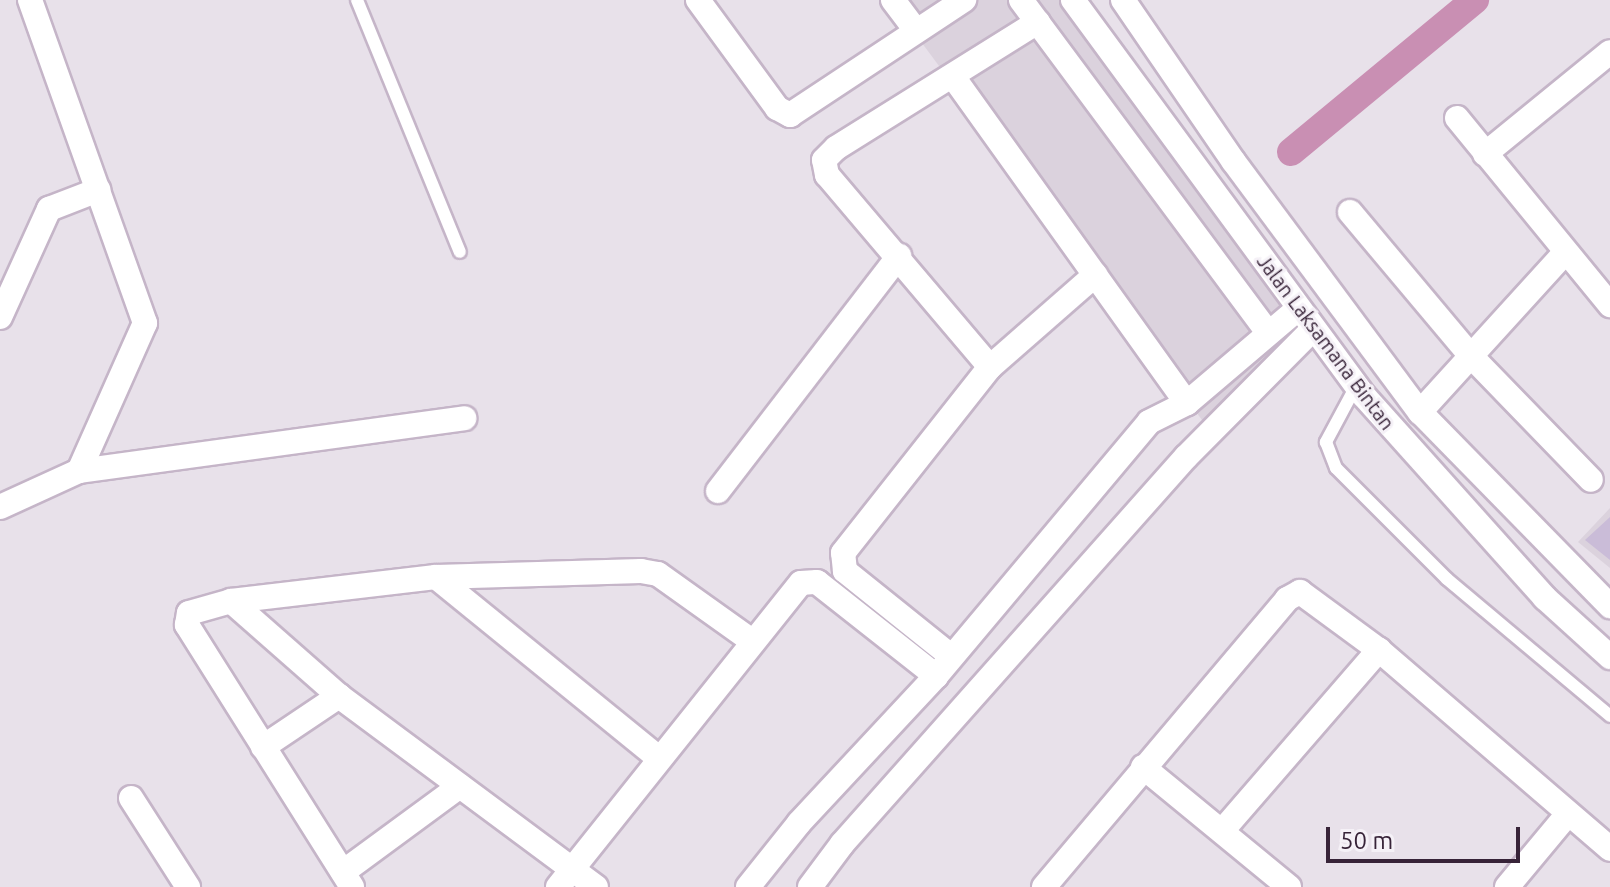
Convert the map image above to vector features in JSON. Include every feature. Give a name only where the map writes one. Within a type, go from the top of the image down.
[{"type":"street","points":[[30,0],[145,323],[79,471]]},
{"type":"street","points":[[698,0],[777,108],[790,115],[964,0]]},
{"type":"street","points":[[893,0],[916,30]]},
{"type":"street","points":[[1021,0],[1153,171],[1268,333]]},
{"type":"street","name":"Jalan Laksamana Bintan","points":[[1073,0],[1356,386],[1545,598],[1610,657]]},
{"type":"street","name":"Jalan Laksamana Bintan","points":[[1123,0],[1234,162],[1420,412],[1610,606]]},
{"type":"street","points":[[990,367],[899,256],[827,175],[824,160],[836,148],[954,78],[1038,22]]},
{"type":"street","points":[[1485,154],[1605,67]]},
{"type":"street","points":[[954,78],[1187,403]]},
{"type":"street","points":[[1457,118],[1564,254],[1610,305]]},
{"type":"street","points":[[1153,171],[1181,148]]},
{"type":"street","points":[[0,317],[49,209],[98,190]]},
{"type":"street","points":[[1350,212],[1469,354],[1591,480]]},
{"type":"street","points":[[1420,412],[1469,354],[1564,254]]},
{"type":"street","points":[[718,491],[899,256]]},
{"type":"street","points":[[951,656],[845,571],[843,553],[990,367],[1095,275]]},
{"type":"street","points":[[748,887],[799,823],[936,676],[1149,422],[1187,403],[1298,309]]},
{"type":"street","points":[[810,887],[842,844],[1186,457],[1313,329]]},
{"type":"street","points":[[0,507],[79,471],[464,418]]},
{"type":"street","points":[[460,786],[348,879],[187,625],[194,611],[231,601],[436,577],[649,573],[752,641]]},
{"type":"street","points":[[436,577],[659,758]]},
{"type":"street","points":[[567,879],[659,758],[801,583],[812,581],[936,676]]},
{"type":"street","points":[[1051,884],[1143,767],[1293,594],[1315,599],[1379,650],[1610,849]]},
{"type":"street","points":[[231,601],[339,696],[460,786],[567,879],[596,887]]},
{"type":"street","points":[[1222,831],[1379,650]]},
{"type":"street","points":[[263,747],[339,696]]},
{"type":"street","points":[[1143,767],[1289,887]]},
{"type":"street","points":[[131,798],[188,887]]},
{"type":"street","points":[[1507,887],[1567,815]]},
{"type":"lane","points":[[357,0],[460,252]]},
{"type":"lane","points":[[1356,386],[1326,442],[1336,468],[1447,579],[1610,716]]},
{"type":"shaded area","points":[[890,0],[1089,0],[1325,327],[1205,424]]},
{"type":"shaded area","points":[[1610,508],[1610,568],[1578,542]]},
{"type":"shaded area","points":[[1610,517],[1610,560],[1585,540]]},
{"type":"waterway","points":[[1291,152],[1475,0]]}]
